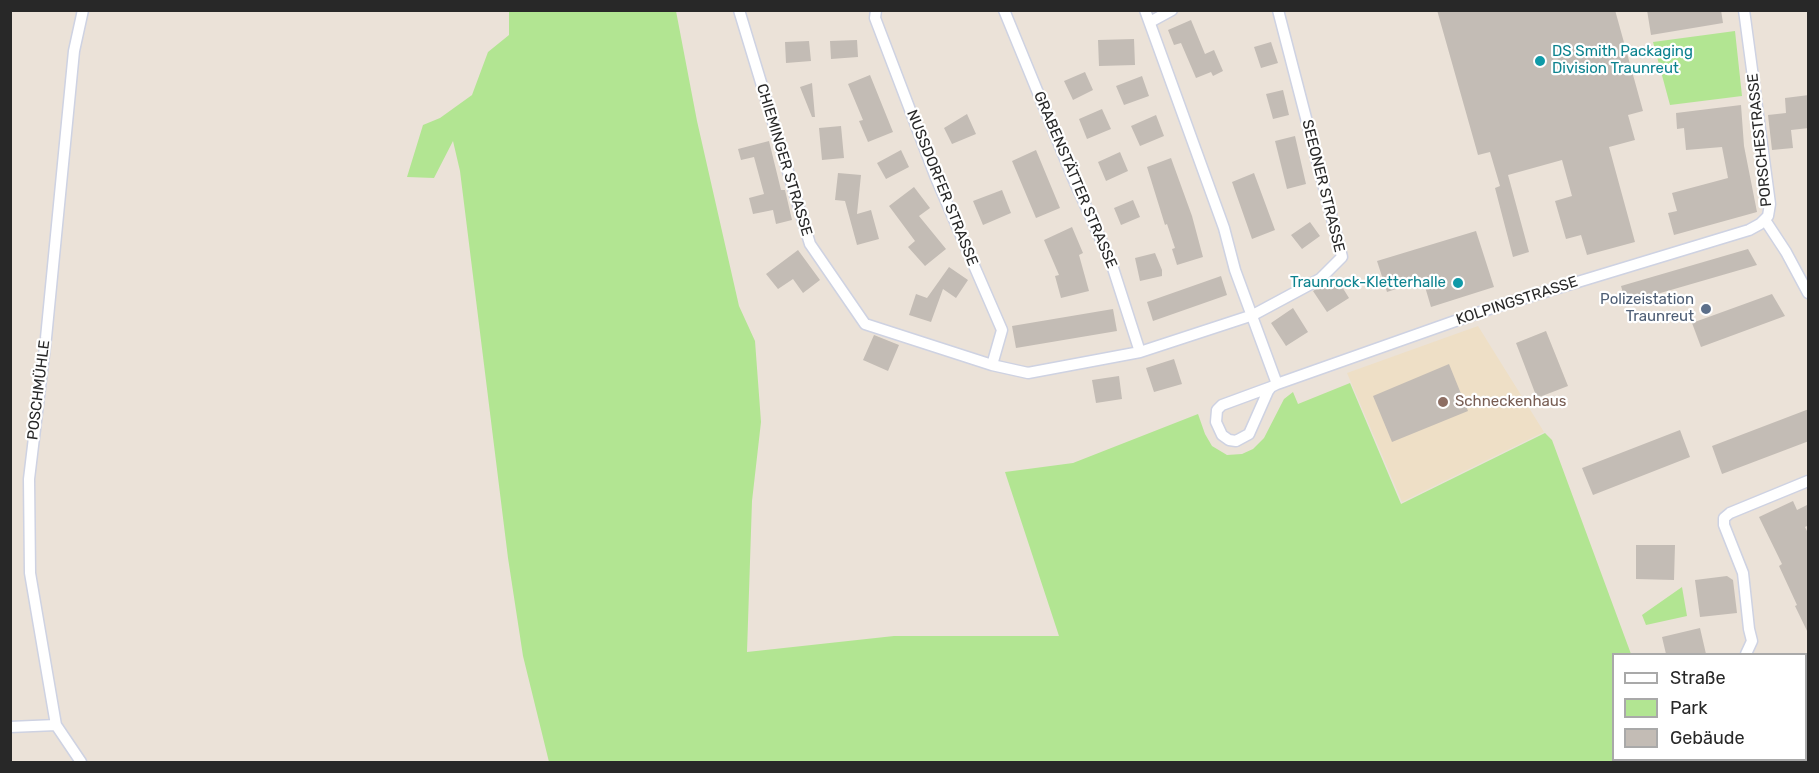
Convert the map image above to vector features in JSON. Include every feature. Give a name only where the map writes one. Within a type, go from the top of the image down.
[{"type":"street","name":"POSCHMÜHLE","points":[[81,762],[56,725],[30,573],[29,479],[46,338],[74,51],[82,10]]},
{"type":"street","name":"CHIEMINGER STRASSE","points":[[739,10],[810,244],[865,324],[1028,373],[1140,352],[1253,315]]},
{"type":"street","name":"NUSSDORFER STRASSE","points":[[876,10],[875,18],[936,178],[1002,330],[992,364]]},
{"type":"street","name":"GRABENSTÄTTER STRASSE","points":[[1004,10],[1073,178],[1111,262],[1140,352]]},
{"type":"street","points":[[1145,10],[1224,228],[1235,270],[1253,315],[1274,386]]},
{"type":"street","points":[[1150,22],[1172,10]]},
{"type":"street","name":"SEEONER STRASSE","points":[[1253,315],[1320,279],[1342,257],[1278,10]]},
{"type":"street","name":"PORSCHESTRASSE","points":[[1744,10],[1770,204],[1765,220],[1809,293]]},
{"type":"street","name":"KOLPINGSTRASSE","points":[[1274,386],[1249,434],[1236,441],[1228,440],[1222,435],[1216,422],[1217,410],[1222,405],[1386,345],[1538,293],[1749,230],[1765,220]]},
{"type":"street","points":[[1746,653],[1752,641],[1743,573],[1724,525],[1724,518],[1730,513],[1809,481]]},
{"type":"street","points":[[10,727],[56,725]]},
{"type":"shaded area","name":"Schneckenhaus","points":[[1478,326],[1544,432],[1402,502],[1347,373]]},
{"type":"green space","points":[[509,11],[676,11],[697,121],[739,306],[755,341],[761,422],[752,501],[747,652],[894,636],[1059,636],[1005,472],[1073,463],[1198,414],[1212,446],[1227,455],[1242,454],[1253,449],[1264,438],[1284,399],[1293,392],[1298,404],[1350,383],[1401,504],[1545,433],[1552,440],[1631,653],[1612,653],[1612,761],[1807,761],[1808,657],[1808,762],[549,762],[523,656],[508,558],[460,171],[453,141],[434,178],[407,177],[423,125],[440,118],[472,95],[488,52],[509,35]]},
{"type":"green space","points":[[1735,31],[1742,96],[1670,105],[1653,42]]},
{"type":"green space","points":[[1682,587],[1687,616],[1646,625],[1642,615]]},
{"type":"building","name":"DS Smith Packaging Division Traunreut","points":[[1437,10],[1615,10],[1643,111],[1628,115],[1635,140],[1609,147],[1635,242],[1587,255],[1581,235],[1566,239],[1555,201],[1572,196],[1562,160],[1508,175],[1529,252],[1513,257],[1495,188],[1500,186],[1490,152],[1478,155]]},
{"type":"building","points":[[1647,10],[1721,10],[1723,23],[1651,35]]},
{"type":"building","points":[[1191,20],[1205,54],[1214,50],[1223,71],[1213,76],[1211,72],[1196,78],[1181,43],[1174,45],[1168,30]]},
{"type":"building","points":[[1134,39],[1135,65],[1099,66],[1098,40]]},
{"type":"building","points":[[857,40],[858,57],[831,59],[830,41]]},
{"type":"building","points":[[809,41],[811,61],[786,63],[785,42]]},
{"type":"building","points":[[1271,42],[1278,63],[1261,68],[1254,47]]},
{"type":"building","points":[[1085,72],[1093,90],[1073,100],[1064,81]]},
{"type":"building","points":[[870,75],[893,132],[868,142],[859,121],[863,120],[848,84]]},
{"type":"building","points":[[1142,76],[1149,96],[1124,105],[1116,86]]},
{"type":"building","points":[[812,83],[815,117],[812,117],[800,87]]},
{"type":"building","points":[[1283,90],[1289,115],[1273,119],[1266,94]]},
{"type":"building","points":[[1809,95],[1809,128],[1791,130],[1793,148],[1772,150],[1768,115],[1786,113],[1785,98]]},
{"type":"building","points":[[1741,105],[1744,146],[1757,212],[1674,235],[1668,213],[1677,211],[1672,193],[1728,178],[1722,147],[1686,150],[1684,128],[1677,129],[1676,113]]},
{"type":"building","points":[[1102,109],[1111,129],[1087,139],[1079,119]]},
{"type":"building","points":[[967,114],[976,134],[952,144],[944,128]]},
{"type":"building","points":[[1156,115],[1164,136],[1140,146],[1131,126]]},
{"type":"building","points":[[841,126],[844,158],[822,160],[819,128]]},
{"type":"building","points":[[1295,136],[1306,184],[1287,189],[1275,141]]},
{"type":"building","points":[[769,141],[781,190],[785,190],[792,220],[776,224],[773,210],[753,214],[749,198],[764,194],[754,157],[741,160],[738,149]]},
{"type":"building","points":[[901,150],[909,167],[886,179],[877,163]]},
{"type":"building","points":[[1036,150],[1060,208],[1036,218],[1012,161]]},
{"type":"building","points":[[1120,152],[1128,171],[1106,181],[1098,162]]},
{"type":"building","points":[[1171,158],[1192,216],[1203,257],[1177,265],[1172,249],[1175,248],[1167,224],[1165,225],[1147,167]]},
{"type":"building","points":[[838,173],[861,175],[857,214],[871,210],[879,239],[857,245],[845,201],[835,200]]},
{"type":"building","points":[[1254,173],[1275,230],[1252,239],[1232,182]]},
{"type":"building","points":[[914,187],[930,208],[919,216],[946,249],[925,266],[908,247],[915,241],[889,206]]},
{"type":"building","points":[[1002,190],[1011,213],[983,225],[973,201]]},
{"type":"building","points":[[1133,200],[1140,217],[1121,225],[1114,208]]},
{"type":"building","points":[[1310,222],[1320,236],[1302,249],[1291,235]]},
{"type":"building","points":[[1072,227],[1083,253],[1079,255],[1089,291],[1061,298],[1055,276],[1059,275],[1044,240]]},
{"type":"building","points":[[1476,231],[1494,287],[1431,307],[1423,280],[1387,292],[1377,261]]},
{"type":"building","points":[[1748,249],[1757,265],[1626,303],[1621,286]]},
{"type":"building","points":[[798,250],[820,280],[803,293],[793,279],[778,289],[766,274]]},
{"type":"building","points":[[1155,253],[1162,276],[1140,281],[1135,258]]},
{"type":"building","points":[[949,267],[968,280],[956,298],[943,289],[931,322],[909,315],[916,294],[927,298]]},
{"type":"building","points":[[1221,276],[1227,295],[1153,321],[1147,302]]},
{"type":"building","points":[[1336,277],[1349,298],[1327,312],[1313,291]]},
{"type":"building","points":[[1772,294],[1785,316],[1701,347],[1692,323]]},
{"type":"building","points":[[1293,308],[1308,332],[1286,346],[1271,323]]},
{"type":"building","points":[[1113,309],[1117,331],[1016,348],[1012,326]]},
{"type":"building","points":[[1546,331],[1568,386],[1537,398],[1516,343]]},
{"type":"building","points":[[874,335],[899,345],[888,371],[863,360]]},
{"type":"building","points":[[1174,359],[1182,384],[1154,392],[1146,368]]},
{"type":"building","points":[[1449,364],[1468,411],[1392,442],[1373,396]]},
{"type":"building","points":[[1119,376],[1122,399],[1096,403],[1092,380]]},
{"type":"building","points":[[1809,409],[1809,441],[1722,474],[1712,446]]},
{"type":"building","points":[[1680,430],[1690,457],[1593,495],[1582,468]]},
{"type":"building","points":[[1793,501],[1797,510],[1809,504],[1809,525],[1805,527],[1809,535],[1809,635],[1779,566],[1782,564],[1759,517]]},
{"type":"building","points":[[1636,545],[1675,545],[1674,580],[1636,579]]},
{"type":"building","points":[[1727,576],[1733,580],[1737,613],[1700,617],[1695,580]]},
{"type":"building","points":[[1700,628],[1706,653],[1666,653],[1662,637]]},
{"type":"place","name":"DS Smith Packaging Division Traunreut","points":[[1540,61]]},
{"type":"place","name":"Traunrock-Kletterhalle","points":[[1458,283]]},
{"type":"place","name":"Polizeistation Traunreut","points":[[1706,309]]},
{"type":"place","name":"Schneckenhaus","points":[[1443,402]]}]
